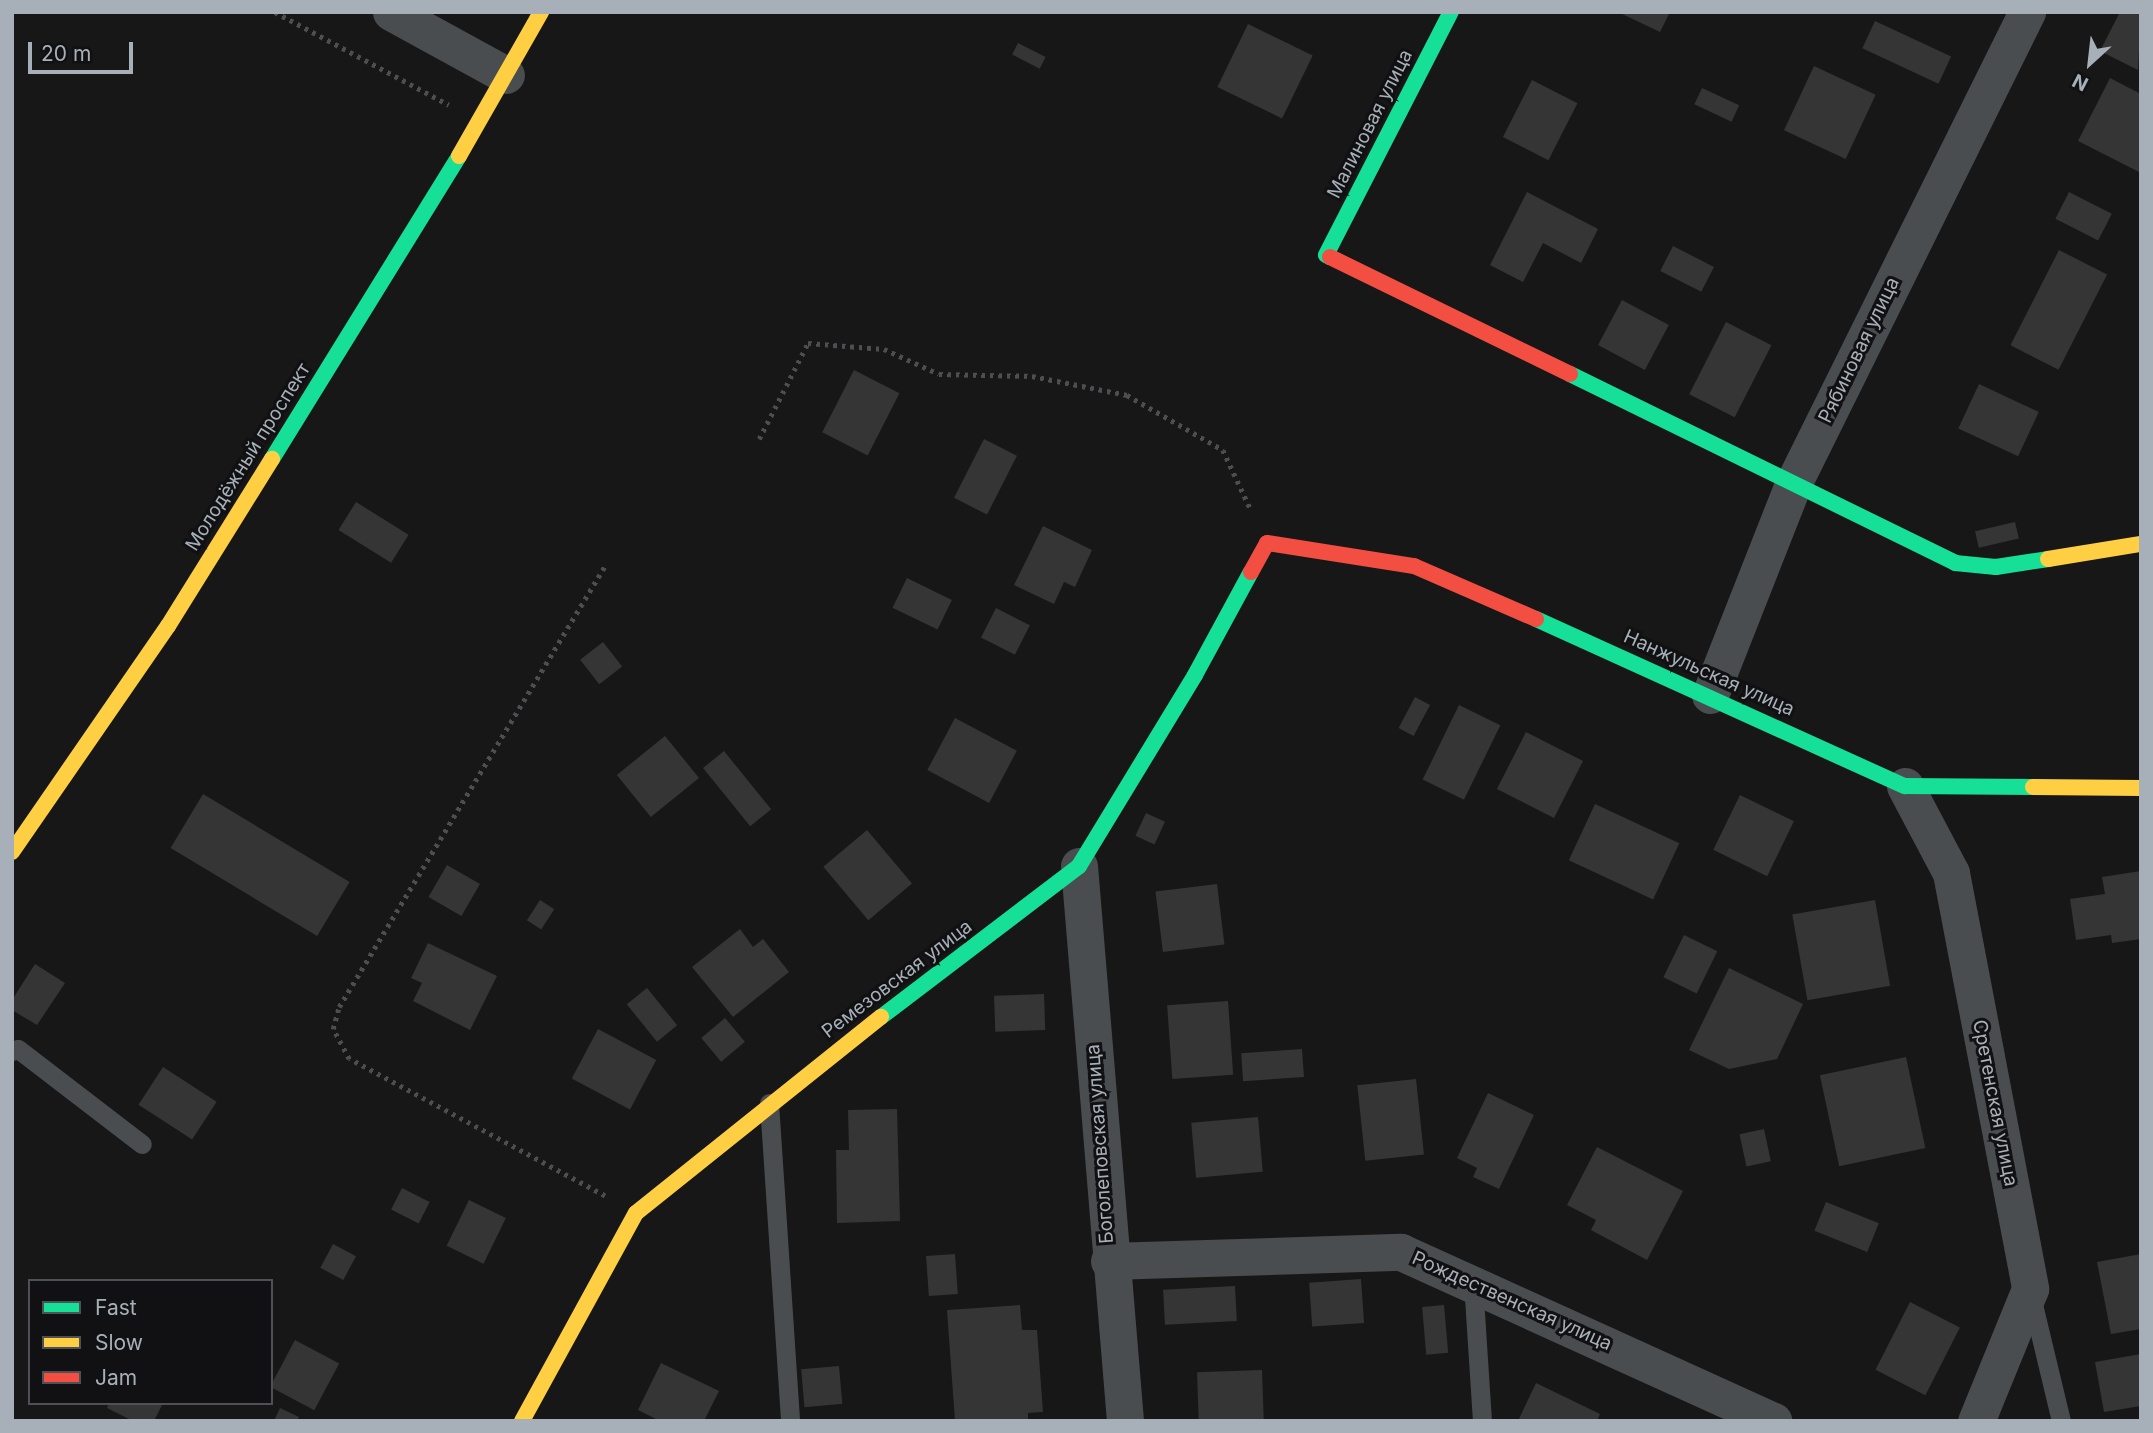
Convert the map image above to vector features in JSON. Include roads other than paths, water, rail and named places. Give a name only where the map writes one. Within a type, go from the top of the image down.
[{"type":"street","points":[[391,12],[506,75]]},
{"type":"street","name":"Молодёжный проспект","points":[[12,852],[169,626],[480,122],[541,12]]},
{"type":"street","name":"Малиновая улица","points":[[1451,12],[1326,255],[1794,482]]},
{"type":"street","name":"Рябиновая улица","points":[[1710,695],[1794,482],[2027,12]]},
{"type":"street","points":[[1794,482],[1955,563],[1996,567],[2141,544]]},
{"type":"street","name":"Нанжульская улица","points":[[1267,543],[1414,566],[1710,695],[1905,786],[2141,788]]},
{"type":"street","name":"Ремезовская улица","points":[[522,1421],[636,1213],[769,1103],[1079,866],[1195,675],[1267,543]]},
{"type":"street","name":"Сретенская улица","points":[[1905,786],[1951,873],[2030,1289]]},
{"type":"street","name":"Боголеповская улица","points":[[1079,866],[1109,1261],[1125,1421]]},
{"type":"street","name":"Рождественская улица","points":[[1109,1261],[1401,1252],[1473,1281],[1773,1421]]},
{"type":"street","points":[[1976,1421],[2030,1289]]},
{"type":"lane","points":[[12,1051],[18,1049],[142,1144]]},
{"type":"lane","points":[[769,1103],[790,1421]]},
{"type":"lane","points":[[1473,1281],[1482,1421]]},
{"type":"lane","points":[[2030,1289],[2061,1421]]}]
